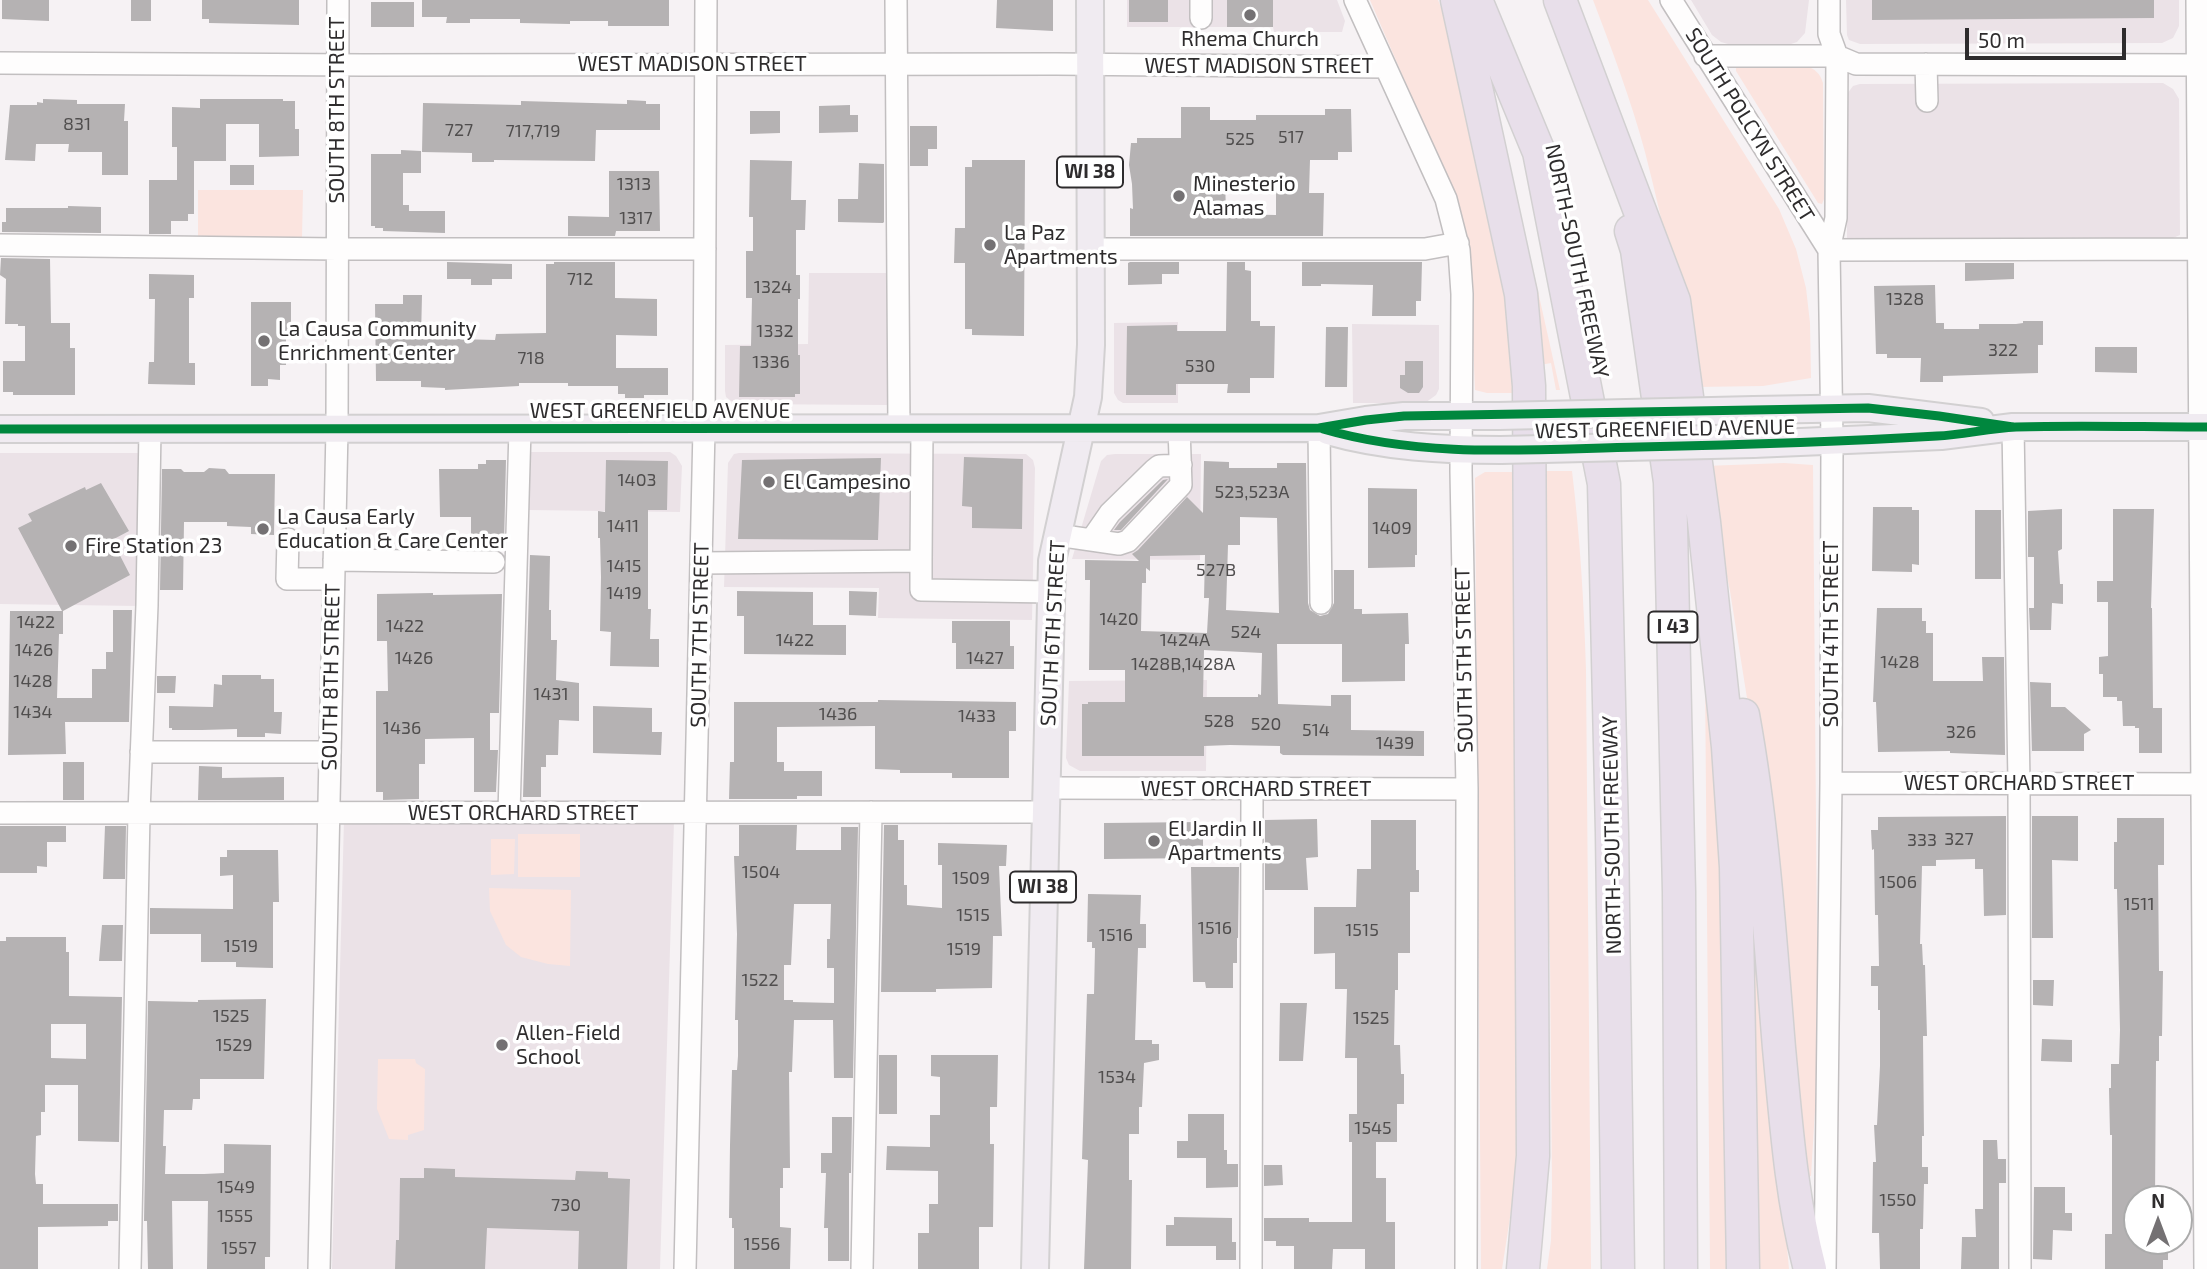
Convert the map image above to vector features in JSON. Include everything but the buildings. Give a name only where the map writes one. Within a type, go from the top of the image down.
[{"type":"highway","points":[[1457,0],[1521,294],[1529,386],[1534,1156],[1524,1269]]},
{"type":"highway","name":"NORTH-SOUTH FREEWAY","points":[[1476,0],[1539,152],[1604,484],[1618,1269]]},
{"type":"highway","points":[[1559,0],[1674,301],[1704,522],[1728,747],[1736,867],[1743,1269]]},
{"type":"highway","name":"I 43","points":[[1559,0],[1637,250],[1670,482],[1679,892],[1681,1269]]},
{"type":"highway","points":[[1704,522],[1752,764],[1766,888],[1788,1148],[1800,1233],[1810,1269]]},
{"type":"main road","name":"SOUTH 6TH STREET","points":[[1035,1269],[1052,561],[1088,397],[1091,345],[1090,0]]},
{"type":"main road","name":"WEST GREENFIELD AVENUE","points":[[0,429],[1319,428],[1404,416],[1868,408],[2014,427]]},
{"type":"main road","name":"WEST GREENFIELD AVENUE","points":[[1319,428],[1354,439],[1460,450],[1502,450],[1832,442],[1941,436],[2014,427],[2203,427]]},
{"type":"street","name":"SOUTH 8TH STREET","points":[[319,1269],[337,429],[338,0]]},
{"type":"street","name":"SOUTH 7TH STREET","points":[[685,1269],[704,429],[706,0]]},
{"type":"street","points":[[896,0],[911,428],[921,590],[1051,592]]},
{"type":"street","name":"SOUTH 5TH STREET","points":[[1355,0],[1446,199],[1458,243],[1462,294],[1460,450],[1467,789],[1466,1269]]},
{"type":"street","name":"SOUTH POLCYN STREET","points":[[1671,0],[1829,250]]},
{"type":"street","name":"SOUTH 4TH STREET","points":[[1825,1269],[1831,783],[1832,442],[1829,250],[1836,218],[1837,56],[1829,34],[1829,0]]},
{"type":"street","points":[[2197,0],[2199,249],[2203,292],[2205,1269]]},
{"type":"street","points":[[1705,56],[1837,56],[1856,64],[2198,65]]},
{"type":"street","name":"WEST MADISON STREET","points":[[0,63],[1090,64],[1385,67]]},
{"type":"street","points":[[1926,64],[1927,101]]},
{"type":"street","points":[[1091,249],[1425,249],[1458,243]]},
{"type":"street","points":[[0,245],[705,249]]},
{"type":"street","points":[[1829,250],[2199,249]]},
{"type":"street","points":[[2014,427],[2020,783],[2020,1269]]},
{"type":"street","points":[[1057,535],[1119,544],[1128,541],[1181,485],[1179,428]]},
{"type":"street","points":[[1319,428],[1321,603]]},
{"type":"street","points":[[130,1269],[150,429]]},
{"type":"street","points":[[509,813],[520,429]]},
{"type":"street","points":[[1092,539],[1110,513],[1154,470],[1159,466],[1181,465]]},
{"type":"street","points":[[288,539],[287,579],[334,570],[494,562]]},
{"type":"street","points":[[701,563],[921,561]]},
{"type":"street","points":[[141,752],[329,752]]},
{"type":"street","name":"WEST ORCHARD STREET","points":[[1831,783],[2204,784]]},
{"type":"street","points":[[1251,1269],[1252,789]]},
{"type":"street","name":"WEST ORCHARD STREET","points":[[0,813],[871,812],[1252,789],[1467,789]]},
{"type":"street","points":[[862,1269],[871,812]]},
{"type":"shaded area","points":[[1127,0],[1337,0],[1345,21],[1342,32],[1274,32],[1273,27],[1127,27]]},
{"type":"shaded area","points":[[1370,0],[1438,0],[1455,42],[1493,198],[1513,393],[1475,390],[1470,268],[1425,128]]},
{"type":"shaded area","points":[[1593,0],[1648,0],[1779,209],[1796,249],[1806,288],[1811,378],[1763,386],[1696,387],[1645,152]]},
{"type":"shaded area","points":[[1691,0],[1809,0],[1805,33],[1797,42],[1791,44],[1721,42],[1712,35]]},
{"type":"shaded area","points":[[1846,0],[2179,0],[2179,26],[2173,38],[2162,43],[1860,44],[1849,40],[1847,35]]},
{"type":"shaded area","points":[[1740,66],[1806,66],[1815,70],[1820,77],[1823,83],[1822,204],[1818,203],[1736,71]]},
{"type":"shaded area","points":[[2163,83],[2173,89],[2179,99],[2180,235],[2173,238],[1847,239],[1847,94],[1853,86]]},
{"type":"shaded area","points":[[198,190],[303,190],[302,238],[198,238]]},
{"type":"shaded area","points":[[1526,260],[1531,260],[1560,390],[1556,390],[1551,363],[1540,365]]},
{"type":"shaded area","points":[[809,273],[890,273],[887,405],[735,404],[726,397],[725,345],[808,344]]},
{"type":"shaded area","points":[[1178,322],[1178,403],[1123,403],[1118,400],[1114,393],[1114,323]]},
{"type":"shaded area","points":[[1352,324],[1439,325],[1439,389],[1436,395],[1425,403],[1353,403]]},
{"type":"shaded area","points":[[529,452],[670,452],[682,466],[680,512],[529,510]]},
{"type":"shaded area","points":[[0,453],[140,453],[138,606],[0,604]]},
{"type":"shaded area","points":[[734,454],[1026,454],[1033,460],[1035,468],[1032,620],[878,618],[879,588],[724,587],[728,463]]},
{"type":"shaded area","points":[[1201,454],[1200,560],[1072,559],[1101,461],[1107,455]]},
{"type":"shaded area","points":[[1784,463],[1813,465],[1818,1060],[1811,1176],[1804,1177],[1773,862],[1730,591],[1705,466]]},
{"type":"shaded area","points":[[1572,471],[1583,595],[1586,670],[1591,1269],[1547,1269],[1551,1241],[1552,1187],[1550,955],[1541,788],[1541,473]]},
{"type":"shaded area","points":[[1485,472],[1513,472],[1518,1139],[1515,1185],[1502,1269],[1481,1269],[1475,478]]},
{"type":"shaded area","points":[[1705,675],[1717,745],[1723,918],[1726,1269],[1710,1269]]},
{"type":"shaded area","points":[[1207,680],[1206,771],[1080,771],[1069,765],[1066,758],[1069,681]]},
{"type":"shaded area","name":"Allen-Field School","points":[[344,820],[674,821],[660,1269],[332,1269]]},
{"type":"shaded area","points":[[518,834],[580,834],[580,877],[518,877]]},
{"type":"shaded area","points":[[491,839],[515,839],[514,874],[491,875]]},
{"type":"shaded area","points":[[1749,882],[1754,882],[1789,1269],[1751,1269]]},
{"type":"shaded area","points":[[489,888],[571,890],[570,966],[521,957],[506,945],[490,911]]},
{"type":"shaded area","points":[[378,1059],[415,1059],[416,1063],[425,1069],[424,1130],[408,1135],[408,1140],[389,1139],[377,1109]]},
{"type":"cycle path","points":[[0,429],[1319,428],[1404,416],[1868,408],[2013,427]]},
{"type":"cycle path","points":[[1323,429],[1401,445],[1520,450],[1862,440],[1947,435],[2016,427],[2207,427]]},
{"type":"place","name":"Rhema Church","points":[[1250,15]]},
{"type":"place","name":"Minesterio Alamas","points":[[1179,196]]},
{"type":"place","name":"La Paz Apartments","points":[[990,245]]},
{"type":"place","name":"La Causa Community Enrichment Center","points":[[264,341]]},
{"type":"place","name":"El Campesino","points":[[769,482]]},
{"type":"place","name":"La Causa Early Education & Care Center","points":[[263,529]]},
{"type":"place","name":"Fire Station 23","points":[[71,546]]},
{"type":"place","name":"El Jardin II Apartments","points":[[1154,841]]},
{"type":"place","name":"Allen-Field School","points":[[502,1045]]}]
